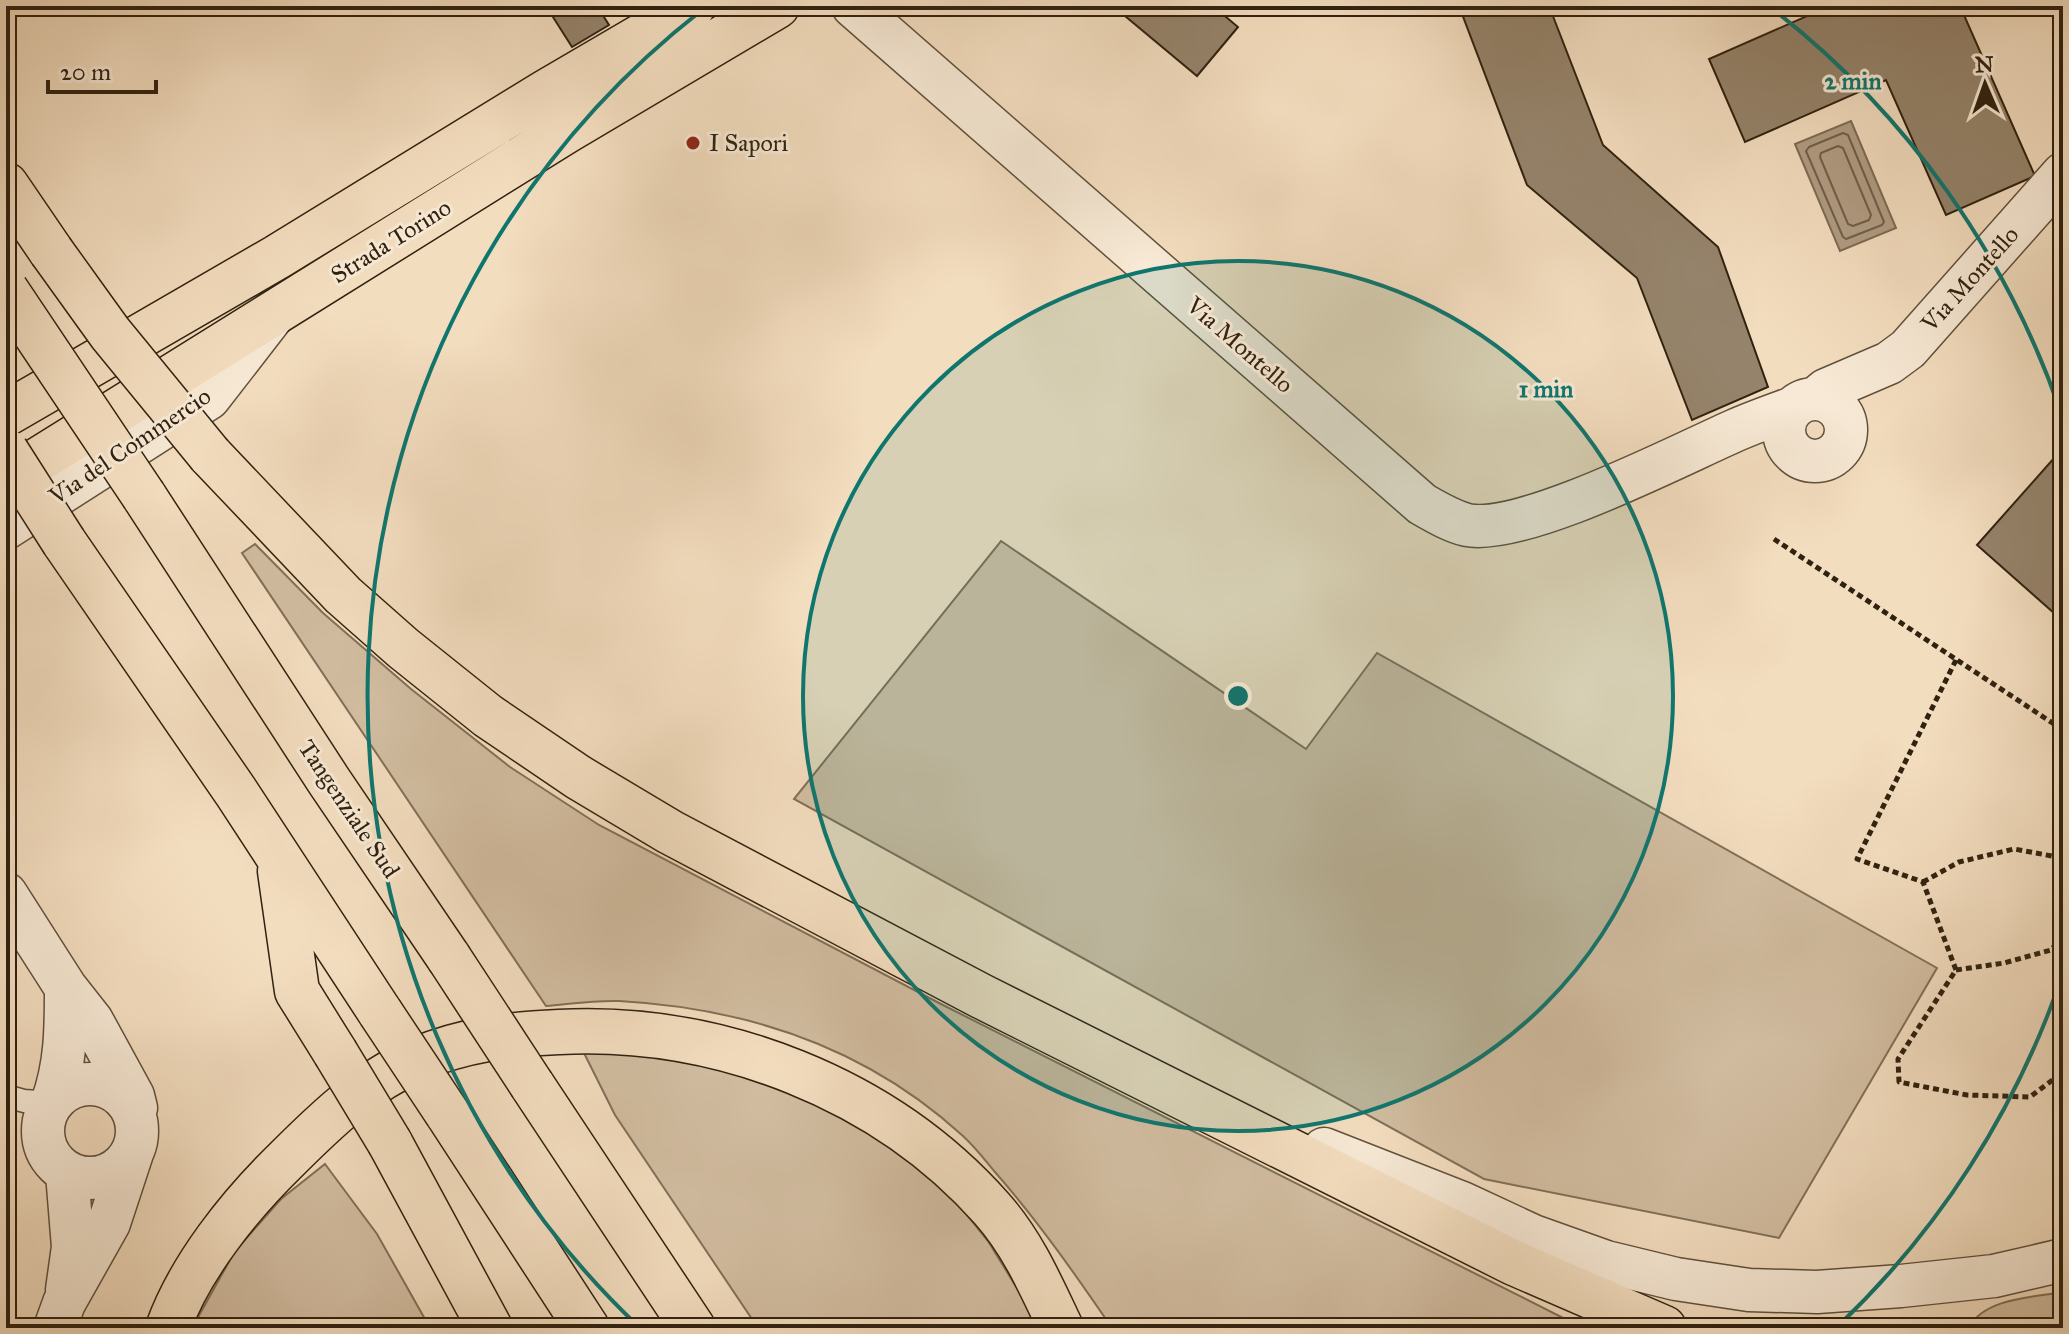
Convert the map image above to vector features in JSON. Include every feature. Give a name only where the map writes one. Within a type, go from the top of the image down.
[{"type":"main road","name":"Strada Torino","points":[[6,414],[277,257],[693,6]]},
{"type":"main road","name":"Strada Torino","points":[[6,480],[566,131],[777,6]]},
{"type":"main road","points":[[6,185],[110,333],[210,455],[333,585],[403,648],[488,716],[565,768],[670,832],[981,996],[1514,1263],[1664,1328]]},
{"type":"main road","name":"Tangenziale Sud","points":[[6,290],[693,1328]]},
{"type":"main road","points":[[6,451],[64,542],[278,857],[587,1328]]},
{"type":"main road","points":[[278,857],[297,991],[390,1143],[490,1328]]},
{"type":"main road","points":[[168,1328],[190,1283],[244,1204],[345,1104],[383,1078],[416,1060],[467,1041],[514,1034],[612,1031],[719,1047],[775,1064],[874,1111],[956,1172],[992,1209],[1021,1246],[1061,1328]]},
{"type":"main road","points":[[431,1217],[473,1328]]},
{"type":"street","name":"Via Montello","points":[[853,6],[1422,504],[1467,525],[1489,525],[1544,511],[1804,404],[1826,390],[1889,363],[1908,349],[2063,174]]},
{"type":"street","name":"Via del Commercio","points":[[6,528],[209,398],[274,315]]},
{"type":"street","name":"Via Montello","points":[[1678,458],[1736,453],[1796,455],[1808,461],[1828,459],[1842,447],[1862,416],[1888,386],[1908,349]]},
{"type":"street","points":[[1796,455],[1790,450],[1784,434],[1788,415],[1804,404],[1829,402],[1842,412],[1845,440]]},
{"type":"street","points":[[6,895],[66,988],[92,1021],[129,1088],[137,1110],[135,1139],[109,1223],[60,1316]]},
{"type":"street","points":[[52,1103],[67,1089],[92,1083],[106,1086],[121,1095],[132,1109],[135,1139],[121,1167],[101,1177],[83,1178],[67,1173],[51,1157],[44,1141],[43,1126],[61,1078],[65,1050],[66,988]]},
{"type":"street","points":[[1162,1085],[1462,1203],[1533,1236],[1606,1262],[1676,1279],[1749,1290],[1817,1292],[1994,1276],[2063,1260]]},
{"type":"street","points":[[60,1316],[73,1247],[67,1173]]},
{"type":"street","points":[[1021,1246],[1085,1328]]},
{"type":"lane","points":[[6,1096],[52,1103]]},
{"type":"path","points":[[1774,539],[2063,730]]},
{"type":"path","points":[[1956,660],[1857,859],[1923,882],[1959,862],[2014,849],[2063,858]]},
{"type":"path","points":[[1923,882],[1956,970]]},
{"type":"path","points":[[2063,936],[2051,950],[2004,963],[1956,970],[1898,1059],[1899,1082],[1967,1095],[2030,1097],[2063,1072]]},
{"type":"shaded area","points":[[1001,541],[1306,749],[1377,653],[1937,968],[1779,1238],[1484,1179],[794,799]]},
{"type":"shaded area","points":[[255,544],[323,613],[411,689],[510,767],[599,825],[939,1003],[1583,1328],[1112,1328],[1041,1229],[976,1149],[926,1105],[887,1079],[846,1056],[803,1038],[713,1013],[619,1001],[546,1006],[242,553]]},
{"type":"shaded area","points":[[583,1051],[652,1055],[732,1070],[808,1096],[935,1175],[988,1241],[1031,1311],[1038,1328],[758,1328],[615,1115]]},
{"type":"shaded area","points":[[325,1164],[377,1234],[430,1328],[192,1328],[235,1251],[281,1199]]},
{"type":"shaded area","points":[[2063,1292],[2063,1328],[1969,1328],[1986,1310],[1998,1305]]},
{"type":"water","points":[[1851,121],[1896,228],[1840,251],[1795,144]]},
{"type":"building","points":[[546,6],[597,6],[609,25],[572,47]]},
{"type":"building","points":[[1113,6],[1213,6],[1238,27],[1197,76]]},
{"type":"building","points":[[1459,6],[1549,6],[1603,145],[1718,247],[1768,387],[1692,420],[1637,278],[1527,185]]},
{"type":"building","points":[[1830,6],[1960,6],[2035,176],[1946,215],[1886,80],[1745,142],[1709,59]]},
{"type":"building","points":[[2063,448],[2063,621],[1977,545]]},
{"type":"place","name":"I Sapori","points":[[693,143]]}]
